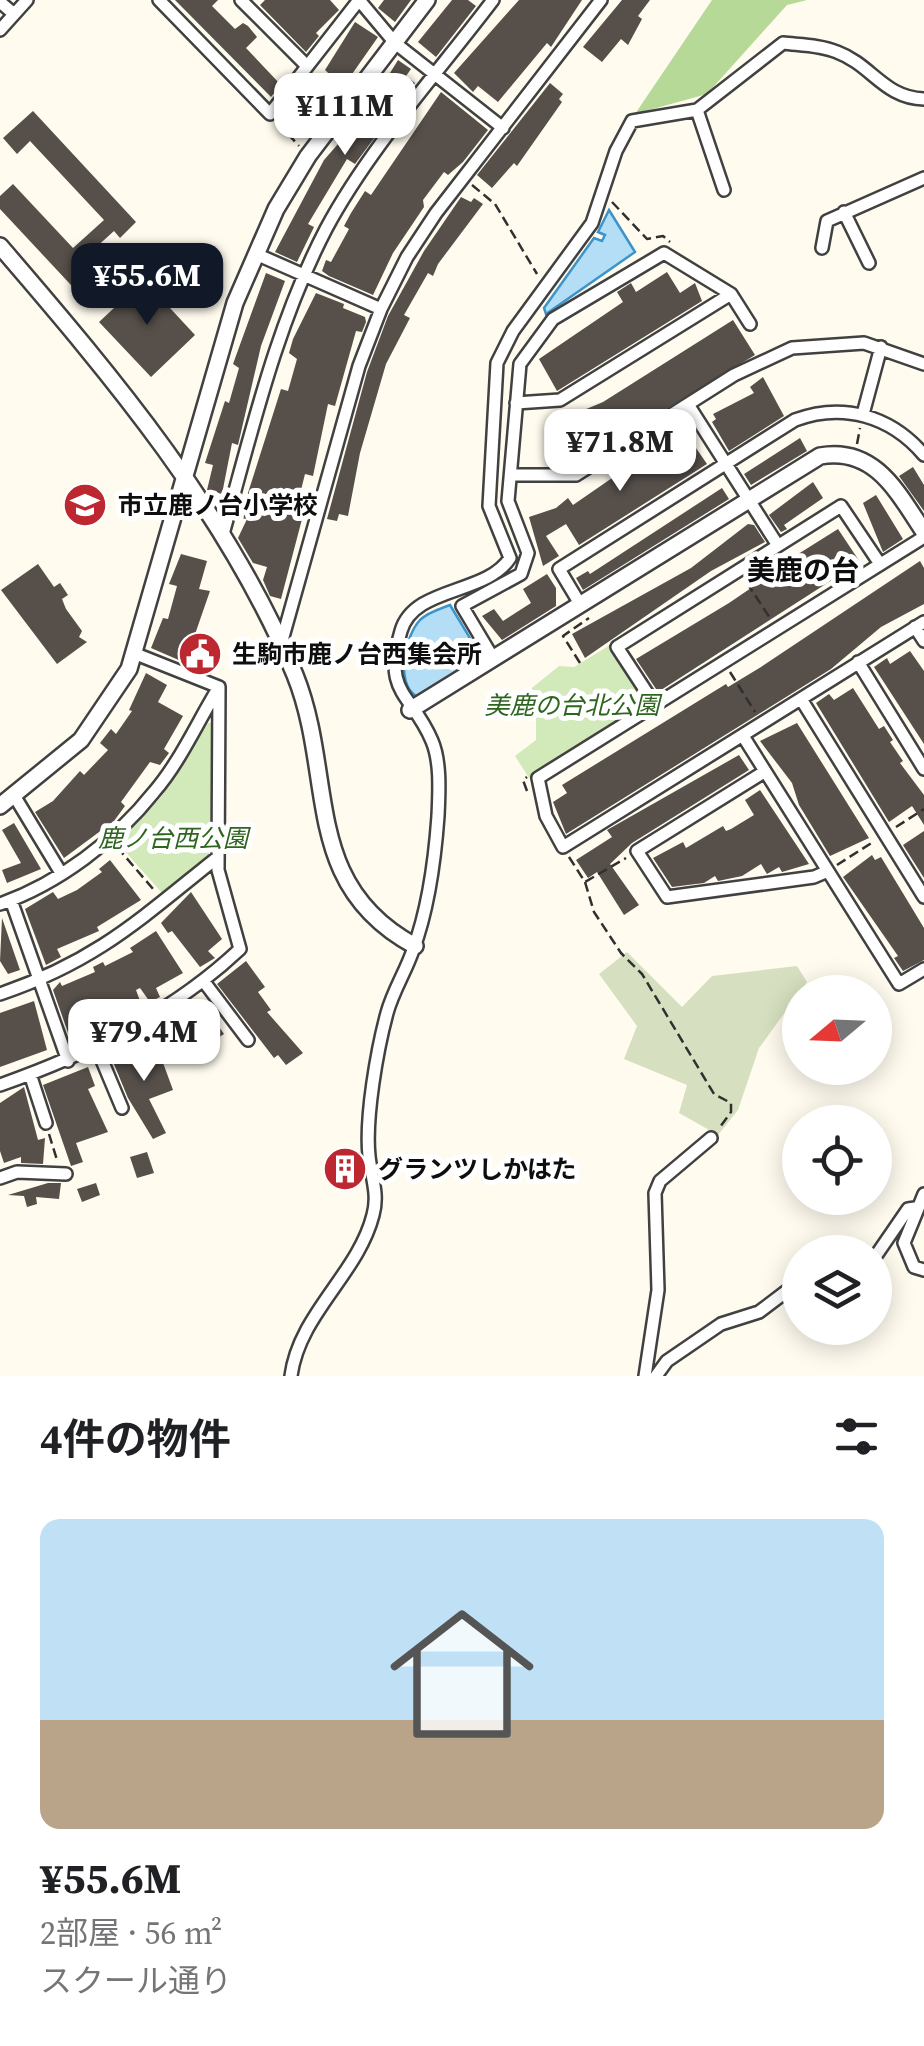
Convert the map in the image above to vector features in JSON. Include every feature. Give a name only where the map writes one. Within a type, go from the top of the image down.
[{"type":"street","points":[[0,30],[27,0]]},
{"type":"street","points":[[159,0],[270,114],[359,0],[394,43],[503,128]]},
{"type":"street","points":[[242,0],[307,66]]},
{"type":"street","points":[[0,806],[81,740],[107,706],[136,654],[234,303],[308,156],[427,0]]},
{"type":"street","points":[[222,534],[280,334],[304,275],[348,191],[493,0]]},
{"type":"street","points":[[281,644],[359,366],[407,256],[601,0]]},
{"type":"street","points":[[0,2],[14,14]]},
{"type":"street","points":[[291,1376],[293,1362],[315,1314],[373,1217],[376,1194],[368,1154],[387,1012],[415,946],[435,848],[439,794],[434,746],[410,710],[395,674],[406,616],[503,568],[510,558],[488,506],[496,362],[574,250],[604,194],[616,152],[632,121],[696,110],[783,43],[836,51],[862,65],[882,86],[903,98],[924,99]]},
{"type":"street","points":[[696,110],[724,190]]},
{"type":"street","points":[[822,248],[827,220],[924,178]]},
{"type":"street","points":[[844,212],[869,263]]},
{"type":"street","points":[[0,246],[112,380],[222,534],[281,644],[313,737],[322,811],[335,860],[370,914],[415,946]]},
{"type":"street","points":[[493,658],[462,606],[511,582],[525,563],[526,543],[508,501],[520,364],[552,318],[664,252],[731,294],[750,324]]},
{"type":"street","points":[[256,254],[381,309]]},
{"type":"street","points":[[516,403],[560,400],[731,294]]},
{"type":"street","points":[[512,475],[576,476],[766,358],[792,348],[826,343],[882,348],[924,364]]},
{"type":"street","points":[[863,414],[882,348]]},
{"type":"street","points":[[689,406],[777,544]]},
{"type":"street","points":[[580,604],[559,569],[810,414],[863,414],[896,429],[924,455]]},
{"type":"street","points":[[410,710],[809,460],[830,454],[854,456],[884,476],[924,535],[538,778],[546,816],[563,847],[920,624],[924,642]]},
{"type":"street","points":[[655,705],[617,647],[777,544],[841,506],[880,564]]},
{"type":"street","points":[[136,654],[218,687]]},
{"type":"street","points":[[858,662],[924,769]]},
{"type":"street","points":[[68,1061],[6,902],[61,873],[109,838],[156,791],[218,687]]},
{"type":"street","points":[[0,1085],[68,1061],[96,1046],[204,982],[240,949],[227,909],[218,857],[218,687]]},
{"type":"street","points":[[801,699],[924,897]]},
{"type":"street","points":[[742,736],[899,984],[924,970]]},
{"type":"street","points":[[764,772],[637,852],[667,898],[814,877],[828,871]]},
{"type":"street","points":[[15,797],[61,873]]},
{"type":"street","points":[[0,994],[39,980],[120,938],[218,857]]},
{"type":"street","points":[[204,982],[248,1040]]},
{"type":"street","points":[[96,1046],[122,1108]]},
{"type":"street","points":[[30,1074],[46,1123]]},
{"type":"street","points":[[646,1376],[658,1290],[654,1193],[660,1181],[712,1138]]},
{"type":"street","points":[[0,1178],[18,1172],[62,1174]]},
{"type":"street","points":[[924,1194],[915,1208],[904,1243],[914,1266],[924,1270]]},
{"type":"street","points":[[890,1235],[908,1209],[915,1208]]},
{"type":"street","points":[[656,1376],[667,1361],[721,1324],[759,1312],[782,1295]]},
{"type":"path","points":[[270,114],[308,156]]},
{"type":"path","points":[[463,178],[495,204],[544,288]]},
{"type":"path","points":[[604,194],[634,229],[647,238],[663,236]]},
{"type":"path","points":[[854,456],[863,414]]},
{"type":"path","points":[[738,569],[777,629]]},
{"type":"path","points":[[580,604],[589,619],[563,636],[580,663]]},
{"type":"path","points":[[724,663],[762,724]]},
{"type":"path","points":[[828,871],[924,809]]},
{"type":"path","points":[[109,838],[163,901]]},
{"type":"path","points":[[563,847],[584,882],[594,912],[621,954],[642,974],[714,1094],[731,1103],[732,1112],[712,1138]]},
{"type":"path","points":[[584,882],[637,852]]},
{"type":"path","points":[[46,1123],[62,1174]]},
{"type":"green space","points":[[712,0],[807,0],[787,5],[707,94],[635,114]]},
{"type":"green space","name":"美鹿の台北公園","points":[[610,645],[642,699],[639,708],[529,778],[515,756],[536,740],[536,718],[522,696],[559,666],[574,667]]},
{"type":"green space","name":"鹿ノ台西公園","points":[[208,723],[214,723],[209,854],[162,893],[115,840],[161,797]]},
{"type":"green space","points":[[627,952],[682,1007],[712,976],[797,966],[803,975],[782,975],[782,1016],[759,1048],[738,1110],[718,1135],[679,1113],[687,1085],[624,1059],[637,1026],[599,974]]},
{"type":"water","points":[[609,210],[635,252],[546,314],[544,308],[594,238],[602,241],[605,235],[598,232]]},
{"type":"water","points":[[450,605],[473,643],[453,655],[461,670],[416,696],[404,670],[410,637],[423,617]]},
{"type":"building","points":[[175,0],[218,0],[212,6],[235,29],[243,23],[248,26],[257,37],[246,48],[281,85],[271,97]]},
{"type":"building","points":[[265,0],[330,0],[339,10],[316,33],[319,36],[306,52],[260,5]]},
{"type":"building","points":[[384,0],[411,0],[395,22],[378,8]]},
{"type":"building","points":[[452,0],[468,0],[476,6],[436,57],[418,42]]},
{"type":"building","points":[[519,0],[582,0],[551,47],[547,43],[498,102],[478,86],[473,92],[454,73]]},
{"type":"building","points":[[622,0],[650,0],[638,16],[642,19],[628,45],[621,39],[602,62],[583,47]]},
{"type":"building","points":[[355,22],[378,37],[343,87],[325,70]]},
{"type":"building","points":[[398,60],[411,69],[406,76],[415,83],[355,164],[347,159],[308,224],[314,227],[297,262],[275,252],[324,160],[366,112]]},
{"type":"building","points":[[550,83],[563,94],[559,99],[562,102],[517,166],[514,163],[492,188],[477,175]]},
{"type":"building","points":[[303,89],[320,102],[301,137],[283,121],[284,111]]},
{"type":"building","points":[[441,92],[488,130],[463,162],[448,175],[444,172],[423,200],[424,207],[393,253],[373,295],[329,276],[322,271],[349,229],[344,226],[351,213],[365,191],[371,195]]},
{"type":"building","points":[[33,111],[136,222],[120,238],[114,231],[83,259],[104,281],[84,299],[0,209],[0,196],[13,184],[73,248],[104,220],[30,141],[17,154],[3,138]]},
{"type":"building","points":[[461,197],[483,204],[433,276],[428,273],[404,315],[410,318],[386,364],[360,453],[348,516],[339,514],[337,521],[327,519],[367,372],[388,316],[424,251]]},
{"type":"building","points":[[667,272],[680,293],[695,283],[702,301],[557,391],[539,359],[623,302],[617,292],[631,283],[636,292]]},
{"type":"building","points":[[266,273],[285,281],[261,346],[238,445],[232,443],[222,494],[207,490],[213,465],[205,463],[225,401],[229,403],[239,368],[233,364]]},
{"type":"building","points":[[144,280],[195,335],[151,377],[99,322]]},
{"type":"building","points":[[316,293],[344,304],[343,308],[365,317],[366,322],[362,332],[356,331],[335,406],[328,404],[313,476],[305,474],[298,502],[306,504],[281,599],[270,596],[263,580],[267,567],[253,563],[238,538],[247,519],[240,518],[281,389],[288,391],[297,359],[289,353],[293,339]]},
{"type":"building","points":[[733,320],[755,355],[591,454],[570,422],[572,415],[603,402]]},
{"type":"building","points":[[763,377],[784,416],[729,451],[712,422],[716,419],[713,414],[754,393],[750,387]]},
{"type":"building","points":[[683,429],[707,464],[579,545],[566,524],[546,536],[559,556],[543,566],[529,517],[556,508],[568,498],[573,505]]},
{"type":"building","points":[[800,438],[807,451],[751,485],[744,474]]},
{"type":"building","points":[[913,467],[924,485],[924,511],[899,476]]},
{"type":"building","points":[[813,482],[823,498],[784,525],[787,529],[781,532],[769,515]]},
{"type":"building","points":[[722,488],[729,499],[583,590],[576,578],[588,571],[590,574]]},
{"type":"building","points":[[876,495],[903,539],[883,552],[863,503]]},
{"type":"building","points":[[748,524],[754,525],[765,542],[711,571],[585,658],[572,634],[691,568]]},
{"type":"building","points":[[838,529],[860,562],[658,692],[636,659],[729,603],[754,586],[752,583]]},
{"type":"building","points":[[181,554],[207,561],[199,589],[210,591],[193,640],[211,647],[205,661],[215,666],[211,674],[151,648],[163,618],[168,619],[177,586],[169,584]]},
{"type":"building","points":[[920,561],[924,568],[924,604],[881,627],[831,669],[566,834],[553,802],[567,793],[562,785],[726,684],[728,687],[761,667]]},
{"type":"building","points":[[38,564],[54,587],[60,583],[68,595],[62,599],[66,609],[82,631],[79,637],[87,642],[57,664],[1,590]]},
{"type":"building","points":[[547,574],[556,588],[556,606],[502,640],[482,616],[494,609],[503,621],[531,603],[523,589]]},
{"type":"building","points":[[910,651],[924,671],[924,744],[874,667],[887,658],[890,664]]},
{"type":"building","points":[[146,673],[167,685],[158,702],[183,716],[164,749],[169,753],[160,765],[150,762],[121,802],[125,806],[114,821],[64,858],[35,812],[53,801],[80,771],[84,775],[108,750],[100,743],[111,729],[116,734],[132,711],[129,710]]},
{"type":"building","points":[[853,688],[879,729],[884,726],[903,761],[900,763],[924,795],[924,825],[912,806],[889,822],[816,703],[829,694],[834,700]]},
{"type":"building","points":[[797,723],[869,838],[830,856],[799,805],[792,783],[760,741]]},
{"type":"building","points":[[739,755],[749,770],[632,843],[610,864],[639,905],[624,915],[597,872],[588,878],[576,860],[612,837],[607,830]]},
{"type":"building","points":[[760,790],[809,864],[782,872],[779,867],[767,874],[761,864],[742,876],[718,881],[715,876],[704,883],[672,887],[653,858],[683,842],[686,848],[723,826],[726,831],[731,829],[754,815],[745,800]]},
{"type":"building","points":[[14,823],[41,869],[7,883],[2,870],[21,863],[2,830]]},
{"type":"building","points":[[924,831],[924,878],[903,845]]},
{"type":"building","points":[[872,855],[875,860],[881,857],[924,928],[924,960],[903,971],[894,958],[898,956],[843,877]]},
{"type":"building","points":[[110,860],[141,900],[97,927],[99,931],[57,949],[61,957],[46,965],[25,909],[53,892],[58,899],[77,890],[102,872],[99,869]]},
{"type":"building","points":[[191,892],[222,939],[208,951],[215,958],[200,967],[161,923]]},
{"type":"building","points":[[2,918],[20,970],[8,974],[0,961]]},
{"type":"building","points":[[156,931],[183,973],[156,988],[160,997],[150,1002],[140,988],[136,990],[143,1009],[83,1034],[85,1040],[72,1044],[53,990],[60,982],[62,986],[95,972],[93,967],[103,962],[105,966],[133,952],[130,948]]},
{"type":"building","points":[[246,961],[265,987],[258,992],[271,1010],[267,1012],[303,1053],[286,1065],[278,1055],[274,1058],[217,984]]},
{"type":"building","points":[[200,999],[224,1034],[187,1058],[166,1023]]},
{"type":"building","points":[[34,1001],[47,1050],[0,1067],[0,1013]]},
{"type":"building","points":[[155,1041],[173,1090],[149,1099],[166,1133],[153,1139],[128,1098],[111,1057],[125,1052],[128,1060],[148,1053],[145,1045]]},
{"type":"building","points":[[88,1067],[95,1086],[88,1089],[108,1132],[76,1143],[83,1162],[71,1166],[43,1085]]},
{"type":"building","points":[[24,1087],[38,1140],[45,1138],[43,1164],[21,1163],[21,1157],[4,1163],[0,1151],[0,1103]]},
{"type":"building","points":[[147,1152],[154,1173],[137,1178],[130,1157]]},
{"type":"building","name":"グランツしかはた","points":[[360,1156],[363,1176],[343,1185],[340,1180],[328,1181],[326,1163]]},
{"type":"building","points":[[61,1183],[59,1199],[36,1197],[37,1204],[27,1207],[24,1196],[8,1195]]},
{"type":"building","points":[[96,1183],[100,1195],[82,1202],[77,1189]]},
{"type":"place","name":"市立鹿ノ台小学校","points":[[85,505]]},
{"type":"place","name":"生駒市鹿ノ台西集会所","points":[[200,654]]},
{"type":"place","name":"グランツしかはた","points":[[345,1169]]},
{"type":"district","name":"美鹿の台","points":[[803,570]]}]
